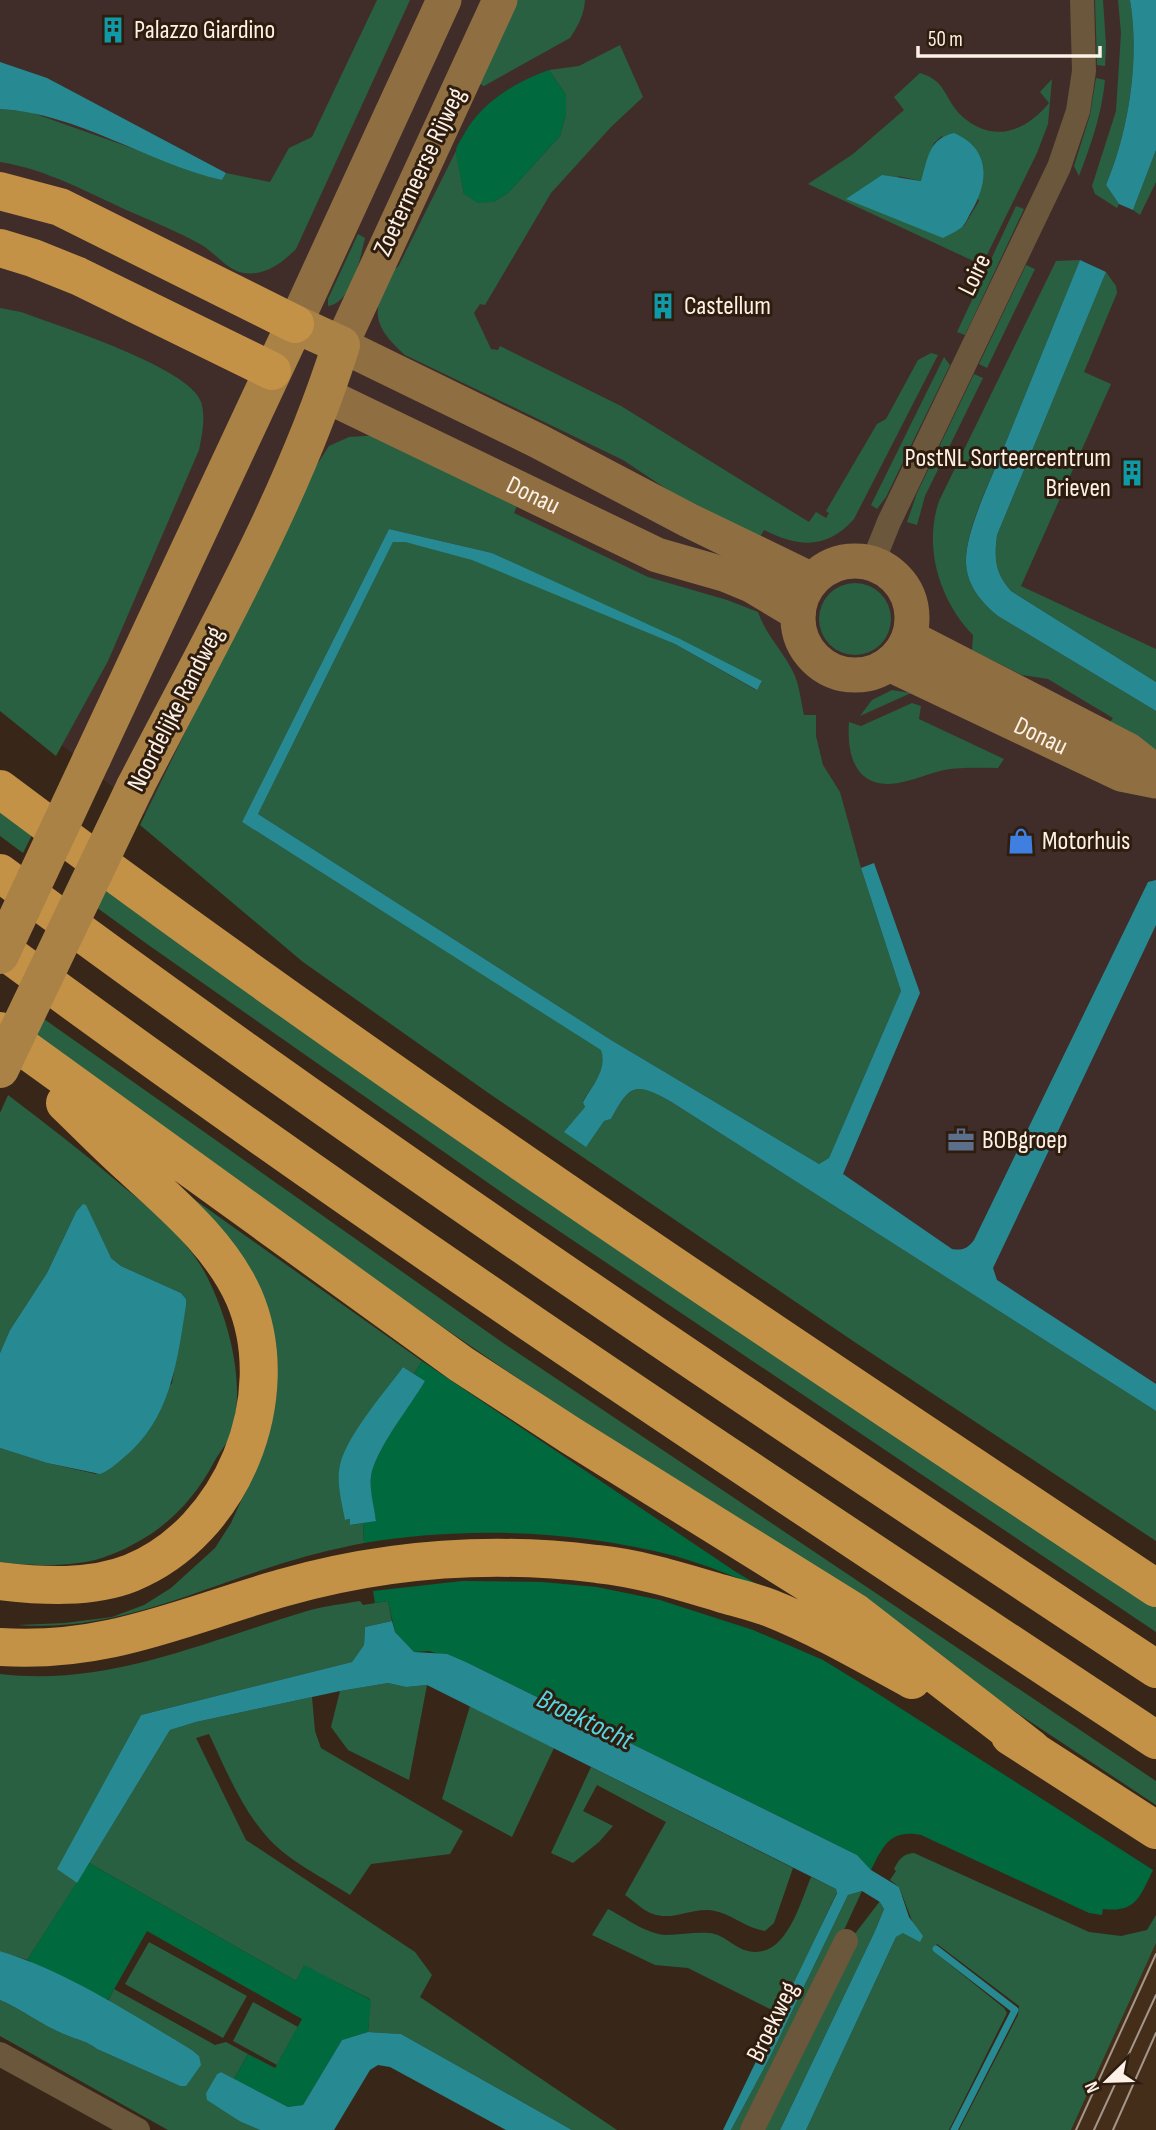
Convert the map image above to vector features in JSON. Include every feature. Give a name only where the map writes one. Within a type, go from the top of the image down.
[{"type":"highway","points":[[0,191],[60,207],[295,324]]},
{"type":"highway","points":[[0,248],[78,276],[272,371]]},
{"type":"highway","points":[[0,762],[137,892]]},
{"type":"highway","points":[[0,789],[137,892],[572,1198],[1156,1588]]},
{"type":"highway","points":[[0,873],[90,941],[502,1233],[1156,1669]]},
{"type":"highway","points":[[0,948],[239,1122],[425,1252],[1156,1740]]},
{"type":"highway","points":[[0,1031],[461,1364],[856,1613],[1032,1749]]},
{"type":"highway","points":[[0,1040],[176,1206],[215,1250],[235,1280],[250,1314],[258,1359],[257,1398],[245,1448],[212,1510],[183,1541],[147,1565],[113,1578],[71,1584],[0,1581]]},
{"type":"highway","points":[[0,1647],[61,1647],[132,1636],[283,1588],[382,1568],[454,1559],[502,1557],[598,1564],[682,1582],[770,1608],[844,1642],[1032,1749],[1156,1830]]},
{"type":"main road","name":"Zoetermeerse Rijweg","points":[[295,324],[444,0]]},
{"type":"main road","name":"Zoetermeerse Rijweg","points":[[341,345],[500,0]]},
{"type":"main road","name":"Donau","points":[[295,324],[538,441],[688,520],[812,580]]},
{"type":"main road","name":"Noordelijke Randweg","points":[[0,955],[295,324]]},
{"type":"main road","name":"Noordelijke Randweg","points":[[0,1069],[135,787],[198,671],[300,459],[341,345]]},
{"type":"main road","name":"Donau","points":[[272,371],[657,555],[727,575],[751,585],[798,613]]},
{"type":"main road","points":[[844,562],[872,564],[892,575],[906,593],[912,615],[899,651],[863,675],[844,674],[828,669],[814,659],[804,645],[798,613],[802,595],[812,580],[827,569],[844,562]]},
{"type":"main road","name":"Donau","points":[[899,651],[1128,750],[1156,772]]},
{"type":"main road","name":"Donau","points":[[899,651],[1121,774],[1156,781]]},
{"type":"street","name":"Loire","points":[[872,564],[889,522],[1059,167],[1078,111],[1084,71],[1082,0]]},
{"type":"street","name":"Broekweg","points":[[752,2130],[846,1941]]},
{"type":"street","points":[[0,2054],[138,2130]]},
{"type":"shaded area","points":[[0,0],[1156,0],[1156,1494],[152,820],[44,730],[0,699]]},
{"type":"shaded area","points":[[1156,1943],[1156,2130],[1071,2130],[1134,1990]]},
{"type":"green space","points":[[377,0],[410,0],[296,249],[279,264],[266,270],[252,273],[238,271],[226,265],[205,247],[175,231],[51,176],[0,162],[0,109],[30,112],[222,180],[226,173],[270,182],[289,148],[312,137]]},
{"type":"green space","points":[[514,0],[585,0],[580,20],[570,38],[484,86],[480,84]]},
{"type":"green space","points":[[1095,0],[1103,0],[1105,66],[1097,65]]},
{"type":"green space","points":[[1118,0],[1130,0],[1134,46],[1126,118],[1106,185],[1119,204],[1117,208],[1095,194],[1092,186],[1116,111],[1121,33]]},
{"type":"green space","points":[[620,45],[643,97],[611,127],[551,193],[485,305],[480,304],[474,313],[491,349],[498,350],[500,346],[621,406],[809,522],[816,512],[826,518],[829,513],[826,511],[877,424],[886,419],[918,360],[931,353],[938,355],[854,519],[844,529],[823,541],[789,540],[764,530],[755,546],[623,460],[405,355],[381,326],[378,309],[386,273],[398,267],[456,151],[464,194],[493,202],[508,193],[560,136],[566,114],[566,95],[549,70],[579,66]]},
{"type":"green space","points":[[549,70],[566,95],[566,114],[560,136],[508,193],[493,202],[478,203],[464,194],[456,153],[458,145],[470,124],[489,104],[511,87]]},
{"type":"green space","points":[[920,73],[941,86],[964,118],[976,126],[999,132],[1021,126],[1049,103],[1040,92],[1052,79],[1048,124],[1037,153],[982,265],[808,184],[853,154],[904,110],[894,97]],"holes":[[[942,136],[979,201],[964,226],[897,176],[922,181],[934,143]]]},
{"type":"green space","points":[[1096,78],[1105,80],[1104,92],[1079,176],[1074,166],[1090,115]]},
{"type":"green space","points":[[1156,150],[1156,182],[1140,215],[1133,210]]},
{"type":"green space","points":[[1016,206],[1024,209],[965,335],[957,332]]},
{"type":"green space","points":[[358,234],[365,238],[354,278],[344,296],[337,303],[328,306],[328,299]]},
{"type":"green space","points":[[1080,260],[979,507],[969,536],[967,571],[976,593],[998,616],[1156,711],[1156,754],[1110,722],[1113,718],[1048,679],[1022,675],[972,650],[973,635],[961,621],[944,590],[934,555],[933,537],[939,501],[1056,261]]},
{"type":"green space","points":[[1026,265],[1035,269],[987,368],[979,364]]},
{"type":"green space","points":[[1106,272],[1116,286],[1117,293],[1084,372],[1111,384],[1021,586],[1156,649],[1156,682],[1011,591],[999,572],[996,559],[997,535]]},
{"type":"green space","points":[[0,308],[21,312],[120,349],[174,375],[192,389],[201,402],[203,414],[199,450],[108,661],[56,756],[0,711]]},
{"type":"green space","points":[[944,357],[950,365],[886,497],[877,509],[871,505]]},
{"type":"green space","points":[[974,374],[983,378],[925,496],[917,525],[907,522],[917,493]]},
{"type":"green space","points":[[380,435],[518,503],[514,513],[648,577],[758,612],[795,676],[804,715],[816,715],[816,736],[823,765],[840,792],[861,868],[901,991],[829,1158],[819,1164],[611,1040],[258,814],[393,542],[405,542],[472,559],[675,644],[756,690],[762,682],[492,553],[389,529],[242,822],[602,1050],[601,1071],[583,1101],[585,1107],[565,1132],[585,1146],[604,1121],[611,1119],[629,1093],[641,1089],[658,1095],[1156,1411],[1156,1541],[853,1341],[487,1092],[303,962],[140,825],[312,472],[329,446],[349,437]]},
{"type":"green space","points":[[855,583],[875,589],[885,599],[891,619],[885,639],[875,649],[855,655],[835,649],[825,639],[819,619],[825,599],[835,589]]},
{"type":"green space","points":[[892,690],[911,693],[860,716],[872,700]]},
{"type":"green space","points":[[912,703],[921,706],[919,719],[1004,759],[998,768],[944,770],[891,784],[868,779],[860,772],[850,750],[849,722],[861,726]]},
{"type":"green space","points":[[0,809],[33,833],[23,853],[0,836]]},
{"type":"green space","points":[[106,886],[1156,1605],[1156,1632],[504,1194],[147,944],[96,907]]},
{"type":"green space","points":[[44,1019],[506,1345],[1156,1781],[1156,1805],[690,1496],[361,1271],[35,1039]]},
{"type":"green space","points":[[8,1095],[143,1203],[187,1246],[213,1289],[233,1354],[237,1400],[234,1421],[228,1440],[195,1493],[171,1518],[143,1539],[110,1555],[85,1562],[41,1565],[0,1562],[0,1448],[47,1463],[96,1474],[172,1383],[186,1299],[181,1293],[121,1266],[111,1258],[76,1212],[47,1273],[10,1330],[0,1353],[0,1113]]},
{"type":"green space","points":[[167,1180],[422,1361],[414,1374],[403,1367],[350,1443],[346,1520],[350,1519],[351,1525],[363,1523],[364,1543],[294,1560],[116,1617],[51,1626],[18,1625],[112,1617],[144,1605],[171,1588],[215,1548],[231,1523],[255,1470],[265,1367]]},
{"type":"green space","points":[[422,1361],[765,1589],[675,1556],[637,1547],[560,1536],[521,1533],[442,1534],[364,1543],[363,1523],[376,1520],[371,1490],[372,1471],[388,1438],[425,1381],[414,1374]]},
{"type":"green space","points":[[462,1581],[542,1582],[597,1587],[660,1600],[753,1630],[823,1660],[1153,1870],[1136,1901],[1123,1908],[1103,1909],[1102,1915],[1089,1913],[921,1835],[902,1835],[889,1841],[871,1870],[857,1855],[468,1663],[429,1651],[414,1652],[395,1632],[388,1601],[375,1603],[373,1591]]},
{"type":"green space","points":[[360,1601],[363,1605],[388,1601],[392,1621],[365,1627],[364,1645],[352,1662],[141,1715],[58,1869],[77,1883],[27,1960],[0,1951],[0,1674],[40,1676],[118,1668],[194,1648],[307,1611]]},
{"type":"green space","points":[[388,1683],[406,1687],[427,1685],[409,1780],[348,1750],[331,1727],[340,1691]]},
{"type":"green space","points":[[312,1697],[315,1731],[321,1748],[463,1831],[450,1854],[371,1864],[350,1895],[297,1862],[269,1839],[243,1803],[209,1734],[196,1738],[246,1840],[415,1952],[432,1975],[420,1997],[617,2130],[572,2130],[401,2034],[368,2032],[370,1999],[304,1966],[296,1981],[89,1863],[170,1730]]},
{"type":"green space","points":[[470,1706],[554,1748],[512,1837],[442,1799]]},
{"type":"green space","points":[[591,1767],[793,1868],[774,1923],[765,1931],[710,1910],[661,1916],[646,1910],[625,1895],[666,1822],[597,1785],[583,1811],[613,1826],[599,1842],[573,1863],[551,1853]]},
{"type":"green space","points":[[914,1853],[1089,1932],[1121,1936],[1147,1930],[1156,1915],[1156,1943],[1071,2130],[959,2130],[1018,2015],[1019,2006],[937,1944],[932,1950],[1007,2013],[949,2130],[806,2130],[896,1937],[914,1926],[899,1887],[890,1880],[900,1860]]},
{"type":"green space","points":[[89,1863],[296,1981],[304,1965],[371,2000],[368,2032],[342,2040],[303,2105],[288,2107],[234,2079],[248,2054],[275,2068],[302,2019],[147,1931],[108,2000],[27,1960]]},
{"type":"green space","points":[[811,1877],[837,1892],[780,2014],[688,1968],[655,1965],[592,1935],[608,1909],[644,1929],[659,1934],[709,1933],[748,1951],[761,1951],[772,1947],[790,1927]]},
{"type":"green space","points":[[862,1891],[747,2130],[731,2130],[770,2057],[848,1895]]},
{"type":"green space","points":[[880,1901],[884,1909],[875,1931],[780,2130],[758,2130],[854,1935]]},
{"type":"green space","points":[[149,1942],[247,1996],[223,2038],[125,1984]]},
{"type":"green space","points":[[114,1989],[215,2045],[226,2042],[248,2054],[234,2079],[221,2072],[217,2074],[206,2093],[241,2122],[260,2130],[168,2130],[0,2036],[0,2000],[58,2031],[180,2086],[199,2056],[108,2001]]},
{"type":"green space","points":[[253,2002],[298,2027],[277,2065],[233,2041]]},
{"type":"water","points":[[1130,0],[1156,0],[1156,150],[1133,210],[1119,204],[1106,185],[1121,141],[1130,94],[1134,46]]},
{"type":"water","points":[[0,62],[47,78],[226,173],[222,180],[194,172],[57,119],[0,109]]},
{"type":"water","points":[[954,133],[975,148],[983,167],[977,201],[962,227],[943,238],[846,199],[882,175],[921,181],[934,145]]},
{"type":"water","points":[[1080,260],[1106,272],[997,535],[997,565],[1011,591],[1156,682],[1156,711],[998,616],[976,593],[967,571],[967,551],[979,507]]},
{"type":"water","points":[[389,529],[492,553],[680,639],[762,681],[757,690],[675,644],[472,560],[405,542],[393,542],[258,814],[611,1040],[819,1164],[829,1158],[901,991],[861,868],[874,863],[920,993],[843,1174],[952,1249],[965,1248],[974,1240],[1148,882],[1156,880],[1156,925],[993,1268],[997,1280],[1156,1384],[1156,1411],[658,1095],[641,1089],[629,1093],[611,1119],[604,1121],[586,1147],[564,1132],[585,1107],[583,1102],[601,1071],[601,1050],[242,822]]},
{"type":"water","points":[[83,1204],[86,1205],[111,1258],[121,1266],[181,1293],[186,1299],[175,1368],[161,1408],[138,1444],[114,1466],[100,1474],[47,1463],[0,1448],[0,1353],[10,1330],[47,1273],[76,1212]]},
{"type":"water","points":[[403,1367],[425,1381],[389,1437],[372,1471],[371,1490],[376,1521],[350,1525],[350,1519],[345,1520],[340,1492],[340,1465],[344,1453],[358,1427]]},
{"type":"water","points":[[392,1621],[395,1632],[414,1652],[447,1654],[468,1663],[857,1855],[871,1870],[899,1887],[909,1917],[923,1936],[920,1942],[903,1933],[896,1937],[806,2130],[780,2130],[875,1931],[884,1909],[880,1902],[862,1891],[848,1895],[770,2057],[731,2130],[723,2130],[837,1893],[836,1889],[427,1685],[406,1687],[388,1683],[340,1691],[170,1730],[77,1883],[57,1869],[141,1715],[352,1662],[364,1645],[365,1627]]},
{"type":"water","points":[[0,1951],[50,1970],[99,1995],[192,2050],[199,2056],[201,2065],[186,2086],[180,2086],[58,2031],[0,2000]]},
{"type":"water","points":[[368,2032],[401,2034],[572,2130],[506,2130],[390,2067],[378,2065],[370,2070],[334,2130],[260,2130],[241,2122],[207,2100],[206,2093],[221,2072],[288,2107],[303,2105],[342,2040]]},
{"type":"waterway","points":[[936,1949],[1015,2010],[954,2130]]},
{"type":"tram line","points":[[1076,2130],[1156,1954]]},
{"type":"tram line","points":[[1094,2130],[1156,1995]]},
{"type":"tram line","points":[[1113,2130],[1156,2033]]},
{"type":"place","name":"Palazzo Giardino","points":[[113,30]]},
{"type":"place","name":"Castellum","points":[[663,306]]},
{"type":"place","name":"PostNL Sorteercentrum Brieven","points":[[1132,473]]},
{"type":"place","name":"Motorhuis","points":[[1021,841]]},
{"type":"place","name":"BOBgroep","points":[[961,1140]]},
{"type":"water label","name":"Broektocht","points":[[585,1720]]}]
